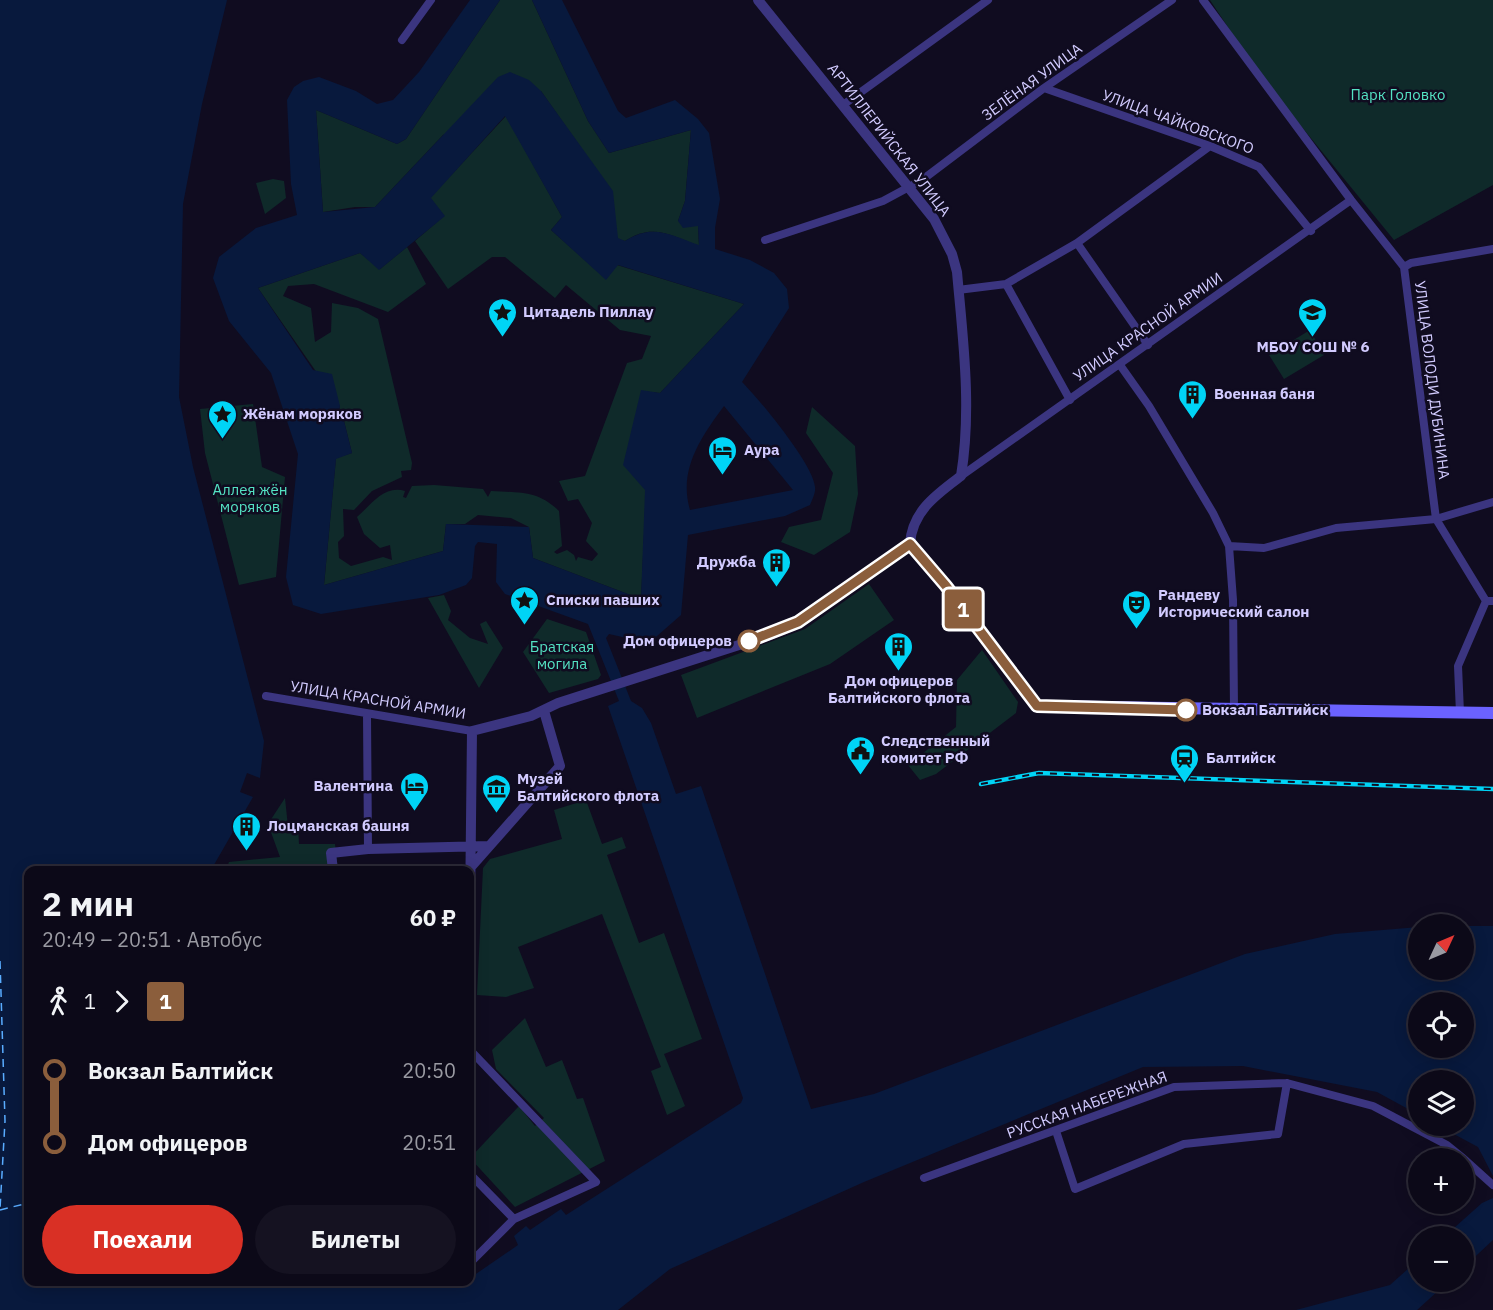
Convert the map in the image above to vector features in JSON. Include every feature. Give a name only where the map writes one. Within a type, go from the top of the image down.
[{"type":"main road","points":[[910,544],[946,586],[1037,706],[1493,713]]},
{"type":"street","points":[[402,40],[431,0]]},
{"type":"street","name":"АРТИЛЛЕРИЙСКАЯ УЛИЦА","points":[[758,0],[934,219],[952,254],[958,290],[968,401],[966,443],[961,476]]},
{"type":"street","points":[[843,105],[988,0]]},
{"type":"street","name":"ЗЕЛЁНАЯ УЛИЦА","points":[[765,240],[883,201],[909,187],[1044,88],[1172,0]]},
{"type":"street","name":"УЛИЦА ВОЛОДИ ДУБИНИНА","points":[[1203,0],[1351,200],[1404,267],[1436,519],[1489,601]]},
{"type":"street","name":"УЛИЦА ЧАЙКОВСКОГО","points":[[1044,88],[1210,146],[1259,167],[1311,231]]},
{"type":"street","points":[[958,290],[1006,284],[1077,243],[1210,146]]},
{"type":"street","name":"УЛИЦА КРАСНОЙ АРМИИ","points":[[961,476],[1311,231],[1351,200]]},
{"type":"street","points":[[1077,243],[1148,345]]},
{"type":"street","points":[[1404,267],[1411,263],[1493,249]]},
{"type":"street","points":[[1006,284],[1070,400]]},
{"type":"street","points":[[1120,364],[1149,406],[1213,513],[1229,546],[1233,600],[1234,710]]},
{"type":"street","points":[[910,544],[911,534],[921,510],[961,476]]},
{"type":"street","points":[[1229,546],[1264,548],[1336,528],[1436,519],[1493,502]]},
{"type":"street","name":"УЛИЦА КРАСНОЙ АРМИИ","points":[[266,696],[472,731],[544,711],[607,687],[785,629],[910,544]]},
{"type":"street","points":[[1460,712],[1458,666],[1489,601]]},
{"type":"street","points":[[472,866],[560,766],[544,711]]},
{"type":"street","points":[[367,714],[368,849]]},
{"type":"street","points":[[470,866],[472,731]]},
{"type":"street","points":[[333,866],[331,853],[368,849],[489,846]]},
{"type":"street","points":[[474,1054],[596,1182],[514,1219],[474,1259]]},
{"type":"street","points":[[1056,1131],[1075,1189],[1185,1144],[1278,1134],[1287,1083]]},
{"type":"street","name":"РУССКАЯ НАБЕРЕЖНАЯ","points":[[924,1178],[1174,1087],[1287,1083],[1373,1106],[1451,1148]]},
{"type":"street","name":"РУССКАЯ НАБЕРЕЖНАЯ","points":[[1474,1169],[1493,1185]]},
{"type":"street","points":[[474,1178],[514,1219]]},
{"type":"green space","points":[[500,0],[532,0],[588,121],[609,153],[691,130],[685,201],[678,221],[698,225],[699,246],[670,235],[653,232],[644,233],[625,241],[618,239],[586,155],[541,91],[443,135],[375,207],[355,207],[323,212],[316,110],[397,144],[406,139]]},
{"type":"green space","name":"Парк Головко","points":[[1210,0],[1493,0],[1493,185],[1394,240],[1261,77]]},
{"type":"green space","points":[[506,116],[562,217],[551,230],[606,279],[617,265],[744,304],[660,393],[641,391],[646,490],[641,599],[533,558],[529,527],[511,518],[478,515],[465,524],[446,524],[443,551],[324,585],[336,458],[352,453],[344,421],[338,414],[340,406],[258,288],[360,253],[380,269],[407,247],[426,284],[388,312],[314,284],[288,286],[283,296],[311,308],[315,342],[331,332],[332,303],[358,308],[378,319],[412,463],[411,470],[401,471],[402,477],[372,491],[354,510],[343,509],[344,536],[338,542],[339,558],[351,566],[383,557],[392,560],[390,545],[380,548],[364,534],[357,517],[385,493],[405,491],[403,497],[406,498],[412,486],[434,485],[483,489],[488,497],[491,491],[528,494],[543,499],[559,511],[562,546],[554,552],[557,554],[567,550],[574,555],[576,561],[578,557],[592,561],[598,554],[586,541],[592,523],[578,499],[568,501],[559,481],[585,476],[627,363],[642,359],[651,336],[620,330],[566,285],[555,298],[505,257],[492,257],[448,289],[415,241],[444,216],[430,198]]},
{"type":"green space","points":[[273,179],[284,181],[286,198],[265,214],[256,183]]},
{"type":"green space","points":[[1310,330],[1324,355],[1284,379],[1269,355]]},
{"type":"green space","name":"Аллея жён моряков","points":[[253,404],[262,467],[285,477],[276,577],[239,585],[205,453],[200,409]]},
{"type":"green space","points":[[812,407],[855,446],[858,494],[850,532],[814,555],[781,542],[789,527],[821,520],[833,473],[806,433]]},
{"type":"green space","points":[[869,584],[894,620],[830,664],[697,718],[681,675],[805,629]]},
{"type":"green space","points":[[444,595],[451,611],[448,620],[470,638],[488,644],[480,624],[486,621],[503,648],[479,688],[428,598]]},
{"type":"green space","name":"Братская могила","points":[[547,619],[586,632],[601,675],[598,679],[549,693],[523,652]]},
{"type":"green space","points":[[982,650],[1018,702],[1016,713],[936,774],[920,780],[908,765],[956,727],[957,680]]},
{"type":"green space","points":[[285,798],[288,827],[298,827],[299,844],[335,844],[338,866],[228,866],[229,862],[280,857],[268,824]]},
{"type":"green space","points":[[586,800],[602,844],[622,837],[626,848],[607,855],[639,943],[664,933],[702,1039],[664,1054],[685,1106],[667,1115],[651,1071],[661,1067],[602,914],[518,947],[534,988],[506,997],[477,995],[483,868],[490,859],[562,839],[554,810]]},
{"type":"green space","points":[[525,1018],[546,1067],[562,1060],[577,1099],[583,1098],[605,1161],[515,1207],[474,1162],[474,1154],[519,1106],[535,1126],[544,1118],[496,1069],[492,1050]]},
{"type":"water","points":[[0,0],[227,0],[202,104],[183,204],[179,397],[193,467],[264,741],[260,778],[247,773],[240,792],[253,797],[213,866],[24,866],[24,1286],[474,1286],[474,1275],[518,1245],[514,1236],[526,1226],[530,1230],[561,1209],[566,1215],[741,1103],[743,1098],[608,706],[619,701],[588,624],[505,594],[496,582],[497,544],[478,542],[475,546],[472,578],[466,585],[439,595],[321,614],[293,605],[286,577],[298,454],[271,373],[229,321],[213,278],[219,257],[256,228],[297,215],[291,184],[287,100],[294,87],[303,81],[319,77],[356,91],[377,104],[393,100],[419,72],[470,0],[500,0],[406,139],[397,144],[316,110],[323,212],[375,207],[498,77],[510,72],[529,80],[541,91],[613,191],[618,238],[625,241],[644,233],[662,232],[699,245],[698,226],[683,228],[678,221],[685,201],[691,130],[609,153],[588,121],[532,0],[562,0],[618,111],[626,118],[675,100],[698,119],[709,133],[720,199],[715,228],[715,249],[750,260],[774,273],[787,289],[789,308],[742,382],[772,417],[805,463],[815,487],[810,505],[785,516],[688,535],[681,615],[649,643],[609,634],[606,638],[631,701],[642,708],[651,723],[676,794],[701,786],[811,1109],[874,1094],[1245,954],[1335,934],[1408,928],[1408,980],[1474,980],[1474,926],[1493,926],[1493,1176],[1478,1147],[1458,1136],[1474,1136],[1474,1070],[1408,1070],[1408,1109],[1377,1092],[1243,1066],[1143,1067],[864,1182],[670,1269],[618,1310],[0,1310]],"holes":[[[505,116],[562,217],[551,230],[606,280],[618,265],[744,304],[660,393],[641,390],[623,465],[645,490],[641,599],[533,558],[529,527],[446,524],[443,551],[324,585],[336,459],[352,453],[344,421],[339,418],[325,422],[324,419],[338,414],[340,406],[332,374],[313,370],[258,288],[360,253],[379,270],[445,216],[431,198]],[[724,406],[793,490],[690,510],[687,495],[689,468],[700,442]]]},
{"type":"water","points":[[1493,1198],[1493,1240],[1474,1258],[1474,1226],[1456,1226],[1470,1214],[1474,1214],[1474,1210]]},
{"type":"water","points":[[1408,1269],[1408,1292],[1437,1292],[1417,1310],[1296,1310],[1390,1285]]},
{"type":"ferry route","points":[[0,961],[5,1121],[0,1209]]},
{"type":"ferry route","points":[[0,1210],[24,1204]]},
{"type":"railway","points":[[981,784],[1039,773],[1493,789]]},
{"type":"bus line","name":"1","points":[[749,641],[770,635],[798,622],[910,544],[946,586],[1037,706],[1050,709],[1186,710]]},
{"type":"place","name":"Цитадель Пиллау","points":[[502,338]]},
{"type":"place","name":"МБОУ СОШ № 6","points":[[1313,338]]},
{"type":"place","name":"Военная баня","points":[[1193,420]]},
{"type":"place","name":"Жёнам моряков","points":[[222,440]]},
{"type":"place","name":"Аура","points":[[723,476]]},
{"type":"place","name":"Дружба","points":[[777,588]]},
{"type":"place","name":"Списки павших","points":[[525,626]]},
{"type":"place","name":"Рандеву Исторический салон","points":[[1137,630]]},
{"type":"place","name":"Дом офицеров","points":[[749,641]]},
{"type":"place","name":"Дом офицеров Балтийского флота","points":[[899,672]]},
{"type":"place","name":"Вокзал Балтийск","points":[[1186,710]]},
{"type":"place","name":"Следственный комитет РФ","points":[[860,776]]},
{"type":"place","name":"Балтийск","points":[[1185,784]]},
{"type":"place","name":"Валентина","points":[[414,812]]},
{"type":"place","name":"Музей Балтийского флота","points":[[496,814]]},
{"type":"place","name":"Лоцманская башня","points":[[246,852]]}]
